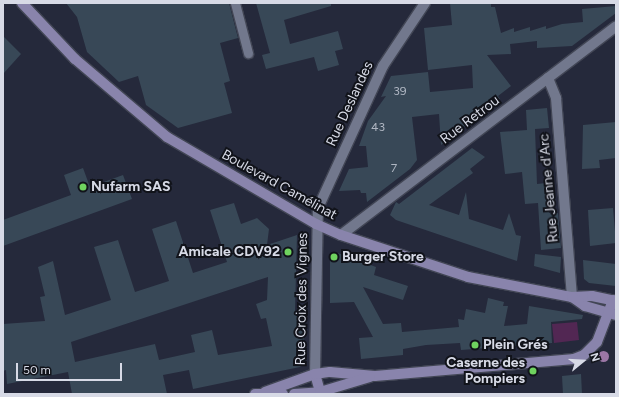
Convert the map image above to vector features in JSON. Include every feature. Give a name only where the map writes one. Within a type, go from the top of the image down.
[{"type":"main road","name":"Boulevard Camélinat","points":[[22,3],[75,59],[167,138],[316,224],[341,235],[468,277],[572,297],[592,296],[614,301]]},
{"type":"main road","name":"Boulevard Camélinat","points":[[572,297],[584,306],[612,314]]},
{"type":"main road","points":[[260,393],[315,374],[375,376],[574,359],[584,355],[597,342],[612,314],[614,301]]},
{"type":"main road","points":[[315,374],[320,393]]},
{"type":"main road","points":[[294,394],[320,393],[375,376]]},
{"type":"main road","points":[[260,393],[283,394]]},
{"type":"street","name":"Rue Deslandes","points":[[316,224],[318,208],[383,66],[425,3]]},
{"type":"street","name":"Rue Retrou","points":[[341,235],[616,26]]},
{"type":"street","name":"Rue Jeanne d'Arc","points":[[548,78],[556,98],[572,297]]},
{"type":"street","name":"Rue Croix des Vignes","points":[[315,374],[316,224]]},
{"type":"lane","points":[[235,3],[248,53]]},
{"type":"shaded area","points":[[577,322],[579,340],[554,343],[552,324]]},
{"type":"building","points":[[66,3],[229,3],[238,38],[220,43],[230,81],[224,83],[232,113],[178,128],[146,105],[138,76],[119,82],[87,52],[77,17]]},
{"type":"building","points":[[256,3],[331,3],[331,6],[284,20],[290,44],[338,31],[343,49],[335,51],[339,65],[318,71],[314,57],[266,69],[262,55],[270,53]]},
{"type":"building","points":[[450,3],[491,3],[491,7],[495,7],[501,33],[514,28],[514,32],[530,27],[530,31],[546,26],[546,29],[562,24],[583,22],[582,9],[616,6],[616,13],[572,46],[537,48],[537,41],[510,44],[511,54],[487,55],[511,86],[498,96],[500,99],[441,145],[439,114],[412,117],[417,160],[410,169],[367,202],[366,193],[361,193],[360,190],[339,191],[349,169],[368,167],[366,146],[359,146],[368,121],[386,96],[381,97],[391,76],[428,72],[430,92],[473,88],[472,65],[428,70],[424,28],[452,25]]},
{"type":"building","points":[[3,36],[21,54],[3,74]]},
{"type":"building","points":[[547,108],[549,128],[535,129],[537,184],[546,183],[549,213],[558,213],[561,248],[541,250],[538,203],[525,204],[522,172],[505,174],[500,132],[527,130],[526,110]]},
{"type":"building","points":[[616,122],[616,158],[599,160],[600,168],[582,169],[583,125]]},
{"type":"building","points":[[472,148],[485,157],[470,169],[473,173],[429,205],[459,215],[466,192],[469,219],[503,230],[509,213],[516,235],[521,236],[517,261],[396,220],[390,215],[396,202],[399,204]]},
{"type":"building","points":[[83,168],[90,187],[123,175],[132,199],[3,246],[3,220],[71,195],[64,175]]},
{"type":"building","points":[[234,203],[241,224],[257,218],[269,229],[267,245],[297,235],[295,311],[301,329],[304,328],[304,362],[300,367],[193,389],[189,370],[163,375],[167,394],[72,394],[68,372],[7,384],[6,370],[3,371],[3,324],[45,321],[40,297],[45,296],[38,267],[53,261],[65,315],[111,300],[94,247],[118,240],[135,292],[169,281],[152,229],[176,221],[193,273],[227,262],[210,210]],"holes":[[[268,277],[267,300],[256,304],[261,319],[266,318],[272,346],[218,355],[212,330],[191,335],[195,352],[159,360],[155,344],[75,362],[71,342]]]},
{"type":"building","points":[[613,208],[616,243],[590,246],[588,210]]},
{"type":"building","points":[[338,253],[376,267],[374,275],[408,286],[403,300],[363,287],[383,324],[401,323],[402,332],[459,327],[458,319],[464,320],[466,309],[485,313],[488,298],[504,302],[503,306],[508,306],[504,326],[527,324],[529,306],[583,315],[582,319],[551,322],[552,343],[461,350],[460,343],[426,345],[403,349],[403,355],[361,359],[359,338],[373,337],[354,302],[330,303],[330,259]]},
{"type":"building","points":[[535,254],[561,257],[560,273],[534,266]]},
{"type":"building","points":[[583,260],[616,264],[616,286],[589,283],[584,279]]},
{"type":"building","points":[[581,374],[582,394],[563,394],[562,376]]},
{"type":"place","name":"Nufarm SAS","points":[[83,187]]},
{"type":"place","name":"Amicale CDV92","points":[[288,252]]},
{"type":"place","name":"Burger Store","points":[[334,257]]},
{"type":"place","name":"Plein Grés","points":[[475,345]]},
{"type":"place","name":"Caserne des Pompiers","points":[[533,371]]}]
